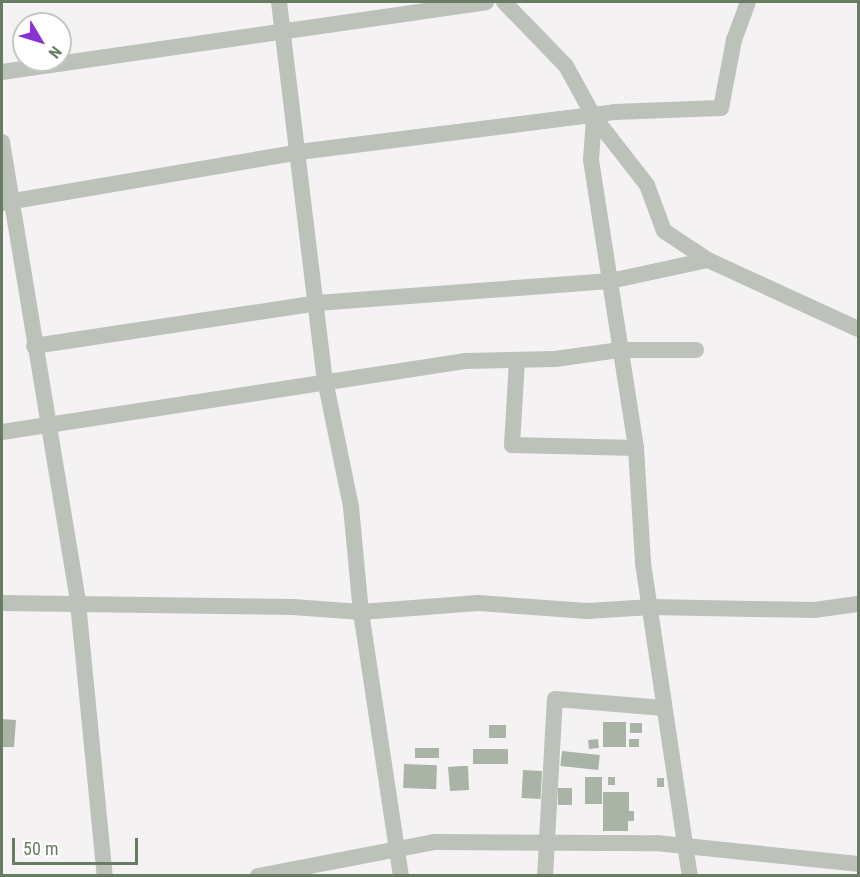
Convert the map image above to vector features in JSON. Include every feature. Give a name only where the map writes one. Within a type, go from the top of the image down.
[{"type":"street","points":[[279,2],[325,380],[351,507],[361,612],[401,876]]},
{"type":"street","points":[[2,72],[486,2]]},
{"type":"street","points":[[504,2],[566,66],[594,117],[647,184],[664,231],[708,260],[858,329]]},
{"type":"street","points":[[6,202],[299,152],[670,107],[721,108],[734,40],[748,2]]},
{"type":"street","points":[[594,117],[591,160],[636,448],[643,563],[652,607],[664,708],[690,876]]},
{"type":"street","points":[[2,142],[6,202],[34,346],[78,603],[105,876]]},
{"type":"street","points":[[34,346],[317,303],[610,281],[708,260]]},
{"type":"street","points":[[2,432],[276,391],[325,380],[465,361],[517,360],[620,350],[696,350]]},
{"type":"street","points":[[517,360],[512,445],[636,448]]},
{"type":"street","points":[[2,603],[78,603],[361,612],[477,603],[587,611],[652,607],[814,610],[858,604]]},
{"type":"street","points":[[545,876],[555,699],[664,708]]},
{"type":"street","points":[[258,876],[398,846],[434,842],[656,843],[686,849],[858,864]]},
{"type":"building","points":[[2,719],[16,720],[14,747],[2,747]]},
{"type":"building","points":[[603,722],[626,722],[626,747],[603,747]]},
{"type":"building","points":[[630,723],[642,723],[642,733],[630,733]]},
{"type":"building","points":[[489,725],[506,725],[506,738],[489,738]]},
{"type":"building","points":[[598,739],[599,748],[589,749],[588,740]]},
{"type":"building","points":[[629,739],[639,739],[639,747],[629,747]]},
{"type":"building","points":[[415,748],[439,748],[439,758],[415,758]]},
{"type":"building","points":[[473,749],[508,749],[508,764],[473,764]]},
{"type":"building","points":[[562,751],[600,755],[598,770],[560,766]]},
{"type":"building","points":[[404,764],[437,765],[436,789],[403,788]]},
{"type":"building","points":[[468,766],[469,790],[450,791],[448,767]]},
{"type":"building","points":[[523,770],[542,771],[541,799],[522,798]]},
{"type":"building","points":[[585,777],[602,777],[602,804],[585,804]]},
{"type":"building","points":[[608,777],[615,777],[615,785],[608,785]]},
{"type":"building","points":[[657,778],[664,778],[664,787],[657,787]]},
{"type":"building","points":[[558,788],[572,788],[572,805],[558,805]]},
{"type":"building","points":[[603,792],[629,792],[629,811],[634,811],[634,821],[628,821],[628,831],[603,831]]}]
